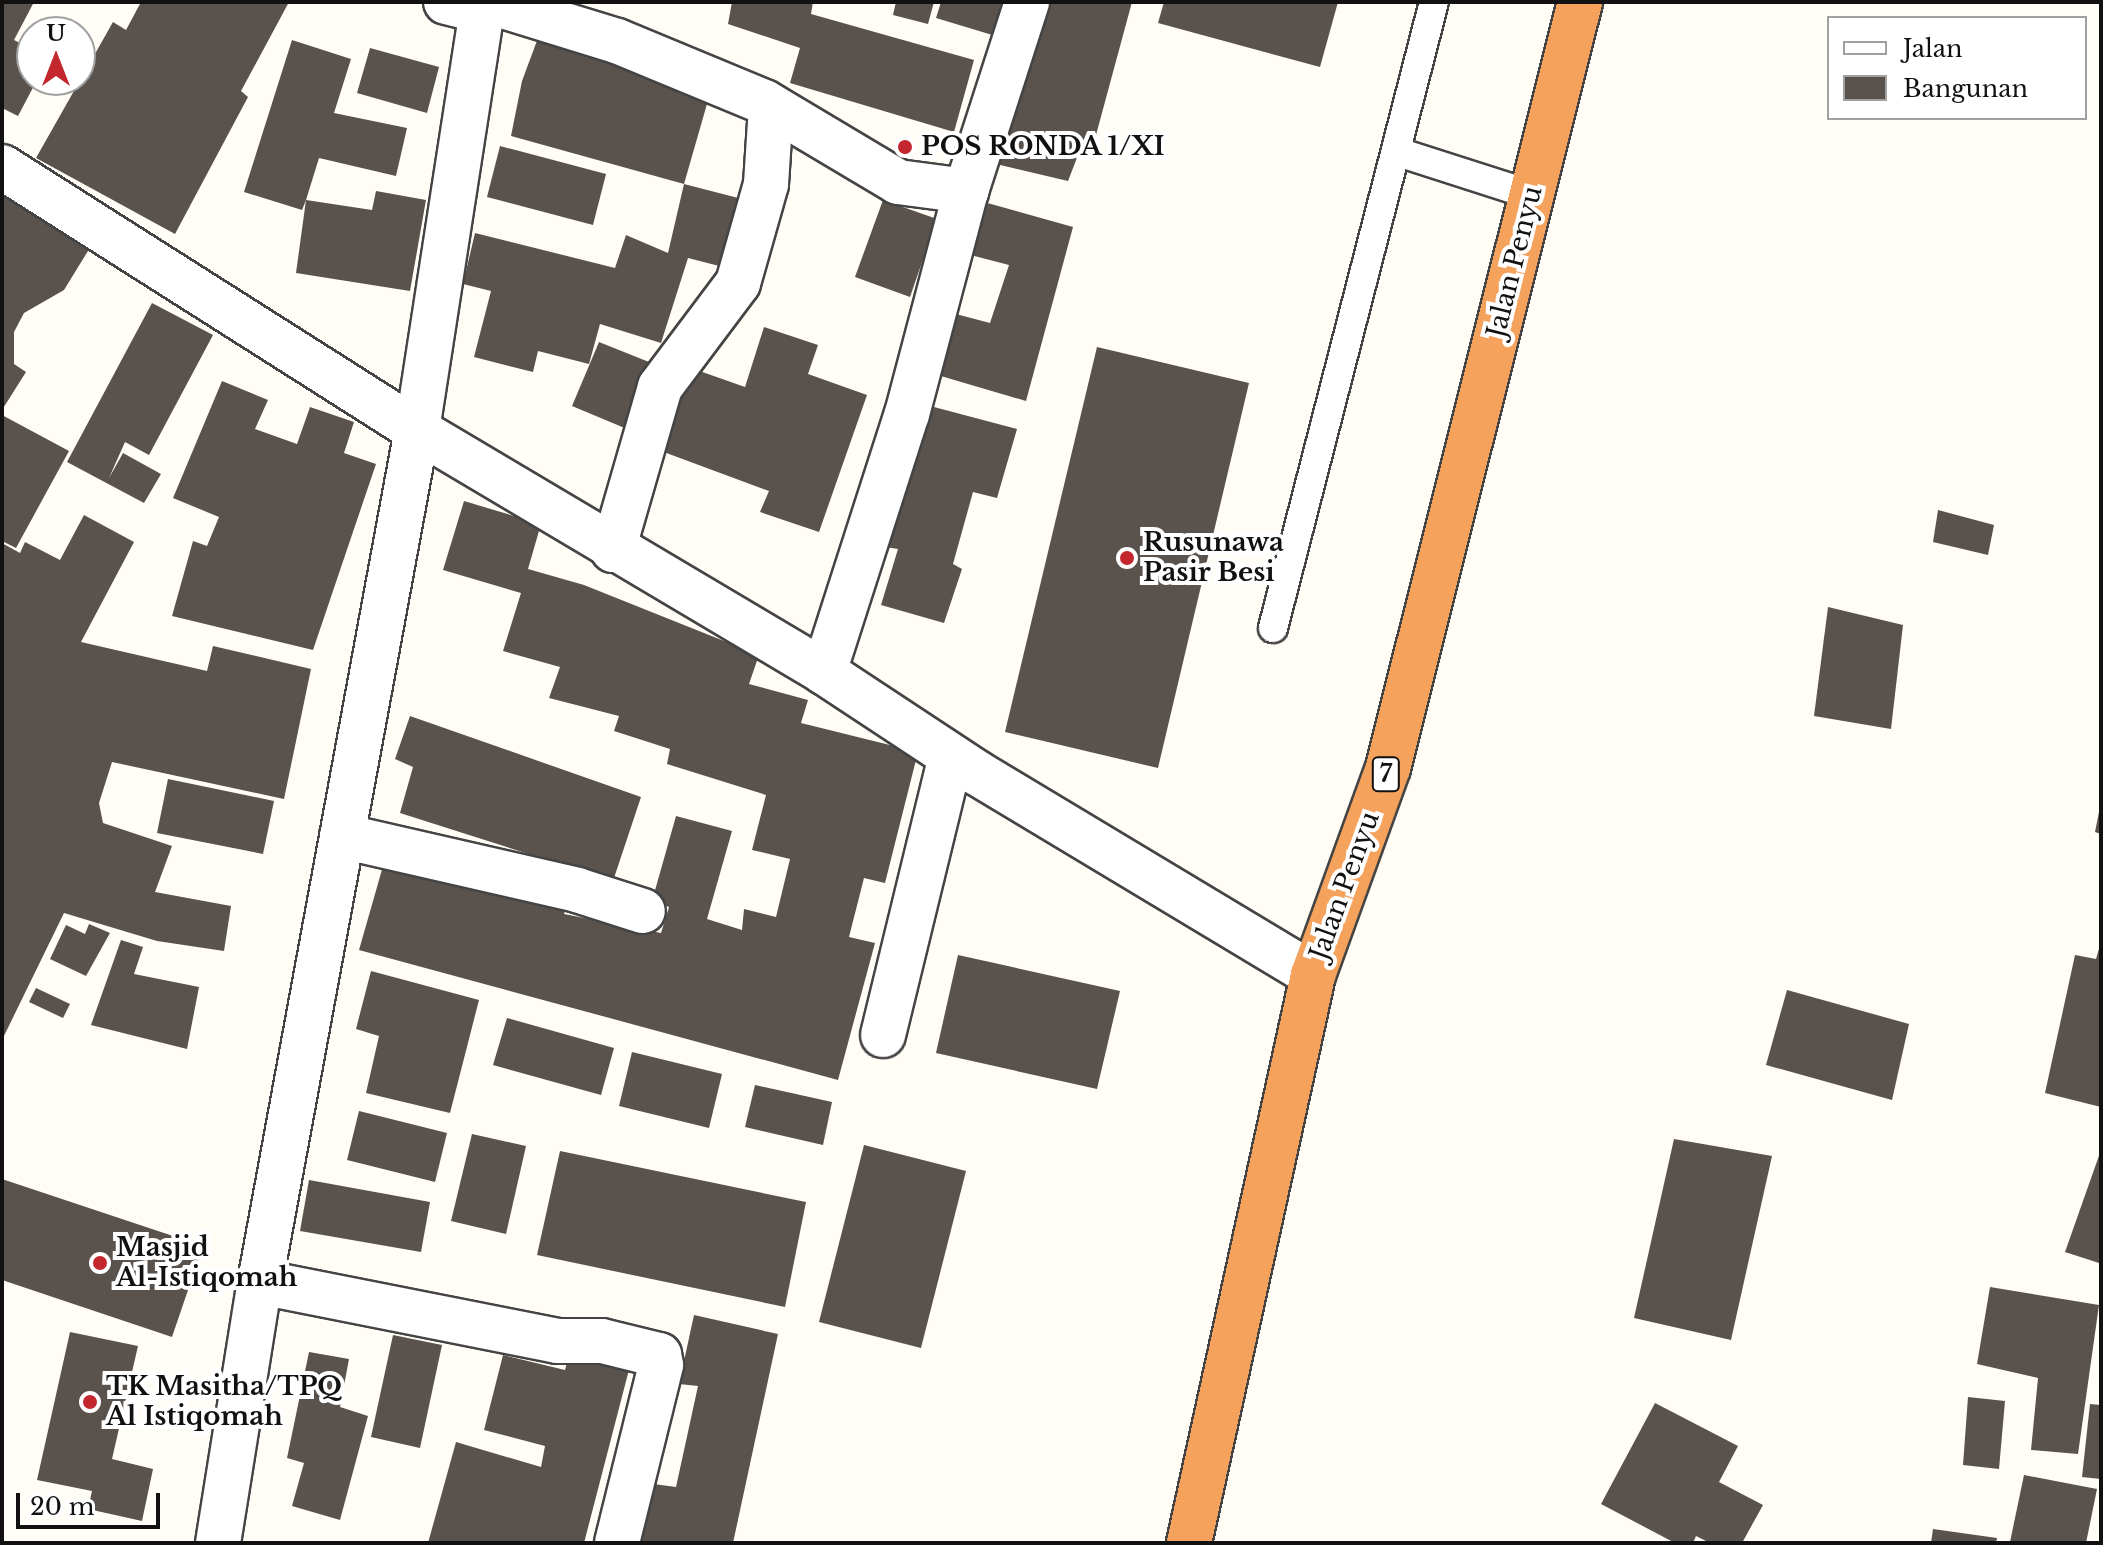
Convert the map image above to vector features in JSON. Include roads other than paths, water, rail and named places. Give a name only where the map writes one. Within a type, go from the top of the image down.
[{"type":"highway","name":"Jalan Penyu","points":[[1189,1543],[1313,975],[1388,768],[1580,2]]},
{"type":"street","points":[[824,672],[907,414],[966,191],[1027,2]]},
{"type":"street","points":[[218,1543],[260,1282],[417,430],[475,4],[617,41],[771,106],[898,182],[966,191]]},
{"type":"street","points":[[613,550],[660,387],[738,283],[766,184],[771,106]]},
{"type":"street","points":[[2,167],[417,430],[613,550],[824,672],[951,757],[1313,975]]},
{"type":"street","points":[[883,1035],[951,757]]},
{"type":"street","points":[[342,836],[577,890],[643,911]]},
{"type":"street","points":[[260,1282],[557,1341],[602,1341],[659,1355],[661,1365],[617,1543]]},
{"type":"lane","points":[[1273,628],[1398,152],[1434,2]]},
{"type":"lane","points":[[1398,152],[1532,195]]},
{"type":"place","name":"POS RONDA 1/XI","points":[[905,147]]},
{"type":"place","name":"Rusunawa Pasir Besi","points":[[1127,558]]},
{"type":"place","name":"Masjid Al-Istiqomah","points":[[100,1263]]},
{"type":"place","name":"TK Masitha/TPQ Al Istiqomah","points":[[90,1402]]}]
